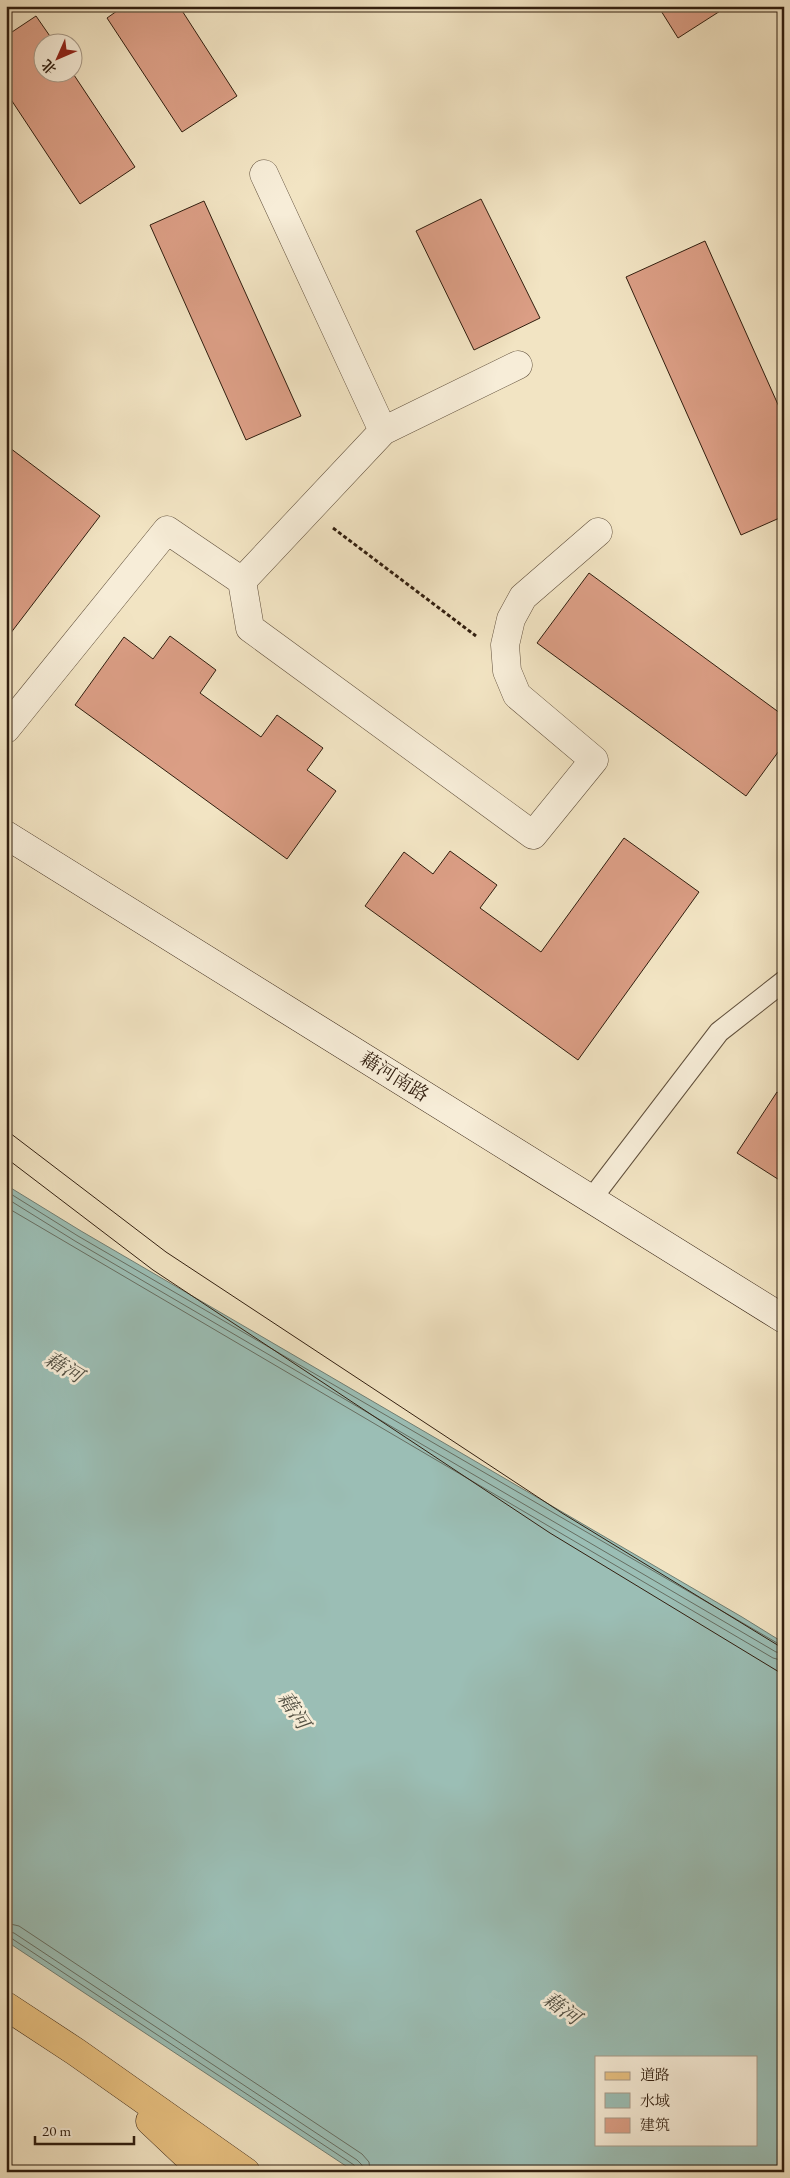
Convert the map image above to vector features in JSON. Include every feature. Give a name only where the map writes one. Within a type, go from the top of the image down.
[{"type":"main road","points":[[6,2006],[76,2052],[246,2172]]},
{"type":"main road","points":[[76,2052],[204,2172]]},
{"type":"street","points":[[264,174],[383,431]]},
{"type":"street","points":[[242,582],[383,431],[518,365]]},
{"type":"street","points":[[6,729],[167,530],[242,582],[250,628],[532,835],[594,760],[516,695],[507,671],[505,645],[511,620],[523,597],[598,532]]},
{"type":"street","name":"藉河南路","points":[[6,835],[784,1319]]},
{"type":"lane","points":[[592,1198],[719,1032],[784,981]]},
{"type":"path","points":[[309,510],[506,658]]},
{"type":"water","name":"藉河","points":[[6,1185],[81,1231],[784,1643],[784,2172],[355,2172],[6,1941]]},
{"type":"building","points":[[124,6],[179,6],[237,96],[182,132],[107,18]]},
{"type":"building","points":[[658,6],[728,6],[678,38]]},
{"type":"building","points":[[36,16],[47,32],[32,32],[32,82],[79,82],[135,167],[80,204],[6,92],[6,36]]},
{"type":"building","points":[[481,199],[540,318],[474,350],[416,231]]},
{"type":"building","points":[[204,201],[301,416],[246,440],[150,225]]},
{"type":"building","points":[[705,241],[784,418],[784,516],[741,535],[626,277]]},
{"type":"building","points":[[6,445],[100,516],[10,634],[6,631]]},
{"type":"building","points":[[589,573],[784,716],[784,744],[746,796],[537,643]]},
{"type":"building","points":[[170,636],[216,670],[200,693],[261,737],[277,715],[323,748],[307,770],[336,791],[287,859],[75,705],[124,637],[153,659]]},
{"type":"building","points":[[624,838],[699,892],[578,1060],[365,906],[404,852],[433,874],[450,851],[497,885],[480,908],[541,952]]},
{"type":"building","points":[[777,1092],[784,1097],[784,1183],[737,1153]]},
{"type":"tram line","points":[[6,1130],[166,1252],[562,1513],[784,1649]]},
{"type":"tram line","points":[[6,1158],[153,1270],[550,1533],[784,1675]]}]
